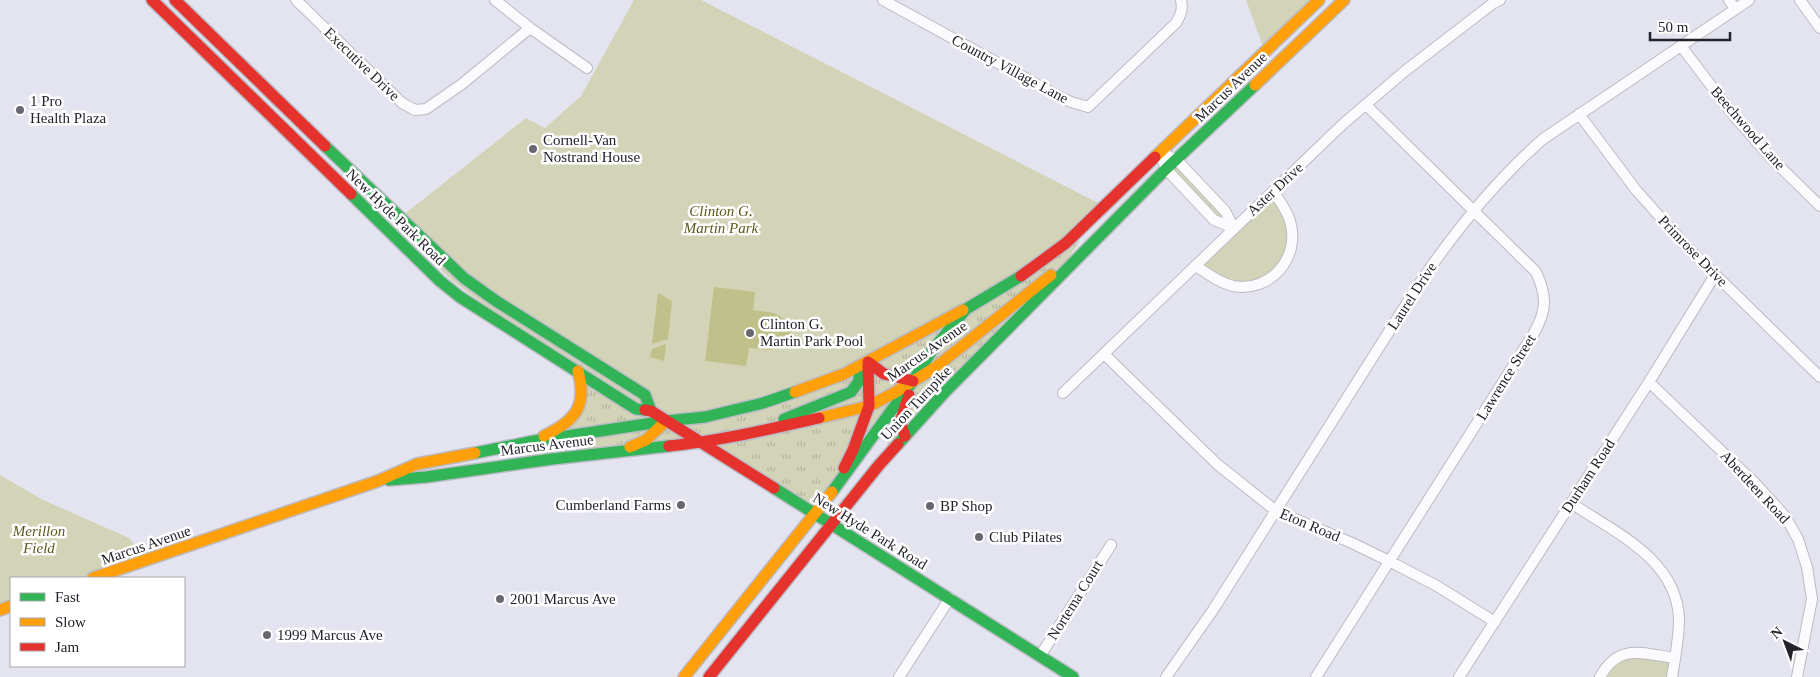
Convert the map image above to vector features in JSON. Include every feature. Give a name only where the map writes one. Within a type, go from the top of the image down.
[{"type":"main road","name":"New Hyde Park Road","points":[[152,0],[440,281],[474,307],[636,409],[651,411],[1073,677]]},
{"type":"main road","name":"New Hyde Park Road","points":[[175,0],[464,278],[563,344],[645,395],[651,411]]},
{"type":"main road","name":"Marcus Avenue","points":[[96,577],[378,481],[417,464],[534,441],[705,417],[763,403],[828,381],[864,364],[966,308],[1022,275],[1066,243],[1319,0]]},
{"type":"main road","name":"Marcus Avenue","points":[[378,481],[426,477],[552,458],[701,443],[869,406],[936,367],[1043,282],[1166,169],[1344,0]]},
{"type":"main road","name":"Union Turnpike","points":[[709,677],[831,524],[905,436],[944,393],[1166,169]]},
{"type":"main road","name":"Union Turnpike","points":[[684,677],[832,492],[913,381],[931,352],[966,308]]},
{"type":"main road","points":[[864,364],[882,374],[913,381],[900,422],[905,436]]},
{"type":"main road","points":[[832,492],[853,450],[869,406],[864,364]]},
{"type":"main road","points":[[744,435],[851,392],[859,383],[864,364]]},
{"type":"main road","points":[[534,441],[555,432],[574,416],[581,405],[583,396],[582,384],[578,371]]},
{"type":"main road","points":[[615,452],[646,440],[666,421]]},
{"type":"street","name":"Executive Drive","points":[[296,0],[402,103],[415,110],[426,109],[462,84],[530,28]]},
{"type":"street","points":[[495,0],[530,28],[587,68]]},
{"type":"street","name":"Country Village Lane","points":[[883,0],[1058,96],[1088,107],[1176,23],[1181,16],[1181,0]]},
{"type":"street","name":"Aster Drive","points":[[1063,393],[1234,228],[1366,105],[1406,71],[1492,4],[1500,0]]},
{"type":"street","name":"Laurel Drive","points":[[1166,677],[1213,610],[1419,284],[1474,211],[1519,160],[1543,139],[1681,46],[1732,4],[1749,0]]},
{"type":"street","points":[[1800,0],[1820,28]]},
{"type":"street","name":"Beechwood Lane","points":[[1681,46],[1734,116],[1773,160],[1820,206]]},
{"type":"street","name":"Lawrence Street","points":[[1316,677],[1534,333],[1544,310],[1543,287],[1536,272],[1366,105]]},
{"type":"street","name":"Primrose Drive","points":[[1579,114],[1636,190],[1685,246],[1820,377]]},
{"type":"street","points":[[1160,153],[1176,159],[1225,211],[1234,228]]},
{"type":"street","points":[[1160,153],[1166,169],[1214,220],[1234,228]]},
{"type":"street","points":[[1196,266],[1232,286],[1257,285],[1270,279],[1278,272],[1290,255],[1292,235],[1288,216],[1273,191]]},
{"type":"street","name":"Durham Road","points":[[1459,677],[1649,382],[1715,275]]},
{"type":"street","name":"Eton Road","points":[[1104,354],[1217,464],[1276,511],[1389,560],[1437,586],[1495,622]]},
{"type":"street","name":"Aberdeen Road","points":[[1649,382],[1755,483],[1785,516],[1798,539],[1803,550],[1816,599],[1797,677]]},
{"type":"street","points":[[1571,503],[1642,550],[1658,565],[1669,583],[1676,601],[1679,618],[1676,658],[1672,677]]},
{"type":"street","name":"Nortema Court","points":[[1040,656],[1111,545]]},
{"type":"street","points":[[899,677],[950,598]]},
{"type":"street","points":[[1600,677],[1607,665],[1624,653],[1676,658]]},
{"type":"green space","name":"Clinton G. Martin Park","points":[[634,0],[701,0],[1104,206],[1066,243],[828,380],[666,421],[492,310],[454,282],[392,224],[526,118],[545,128],[581,96]]},
{"type":"green space","points":[[1246,0],[1319,0],[1265,52]]},
{"type":"green space","points":[[1176,159],[1234,228],[1214,220],[1166,169]]},
{"type":"green space","points":[[1273,191],[1292,235],[1278,272],[1242,287],[1196,266]]},
{"type":"green space","points":[[1080,241],[1065,263],[1022,304],[879,465],[912,384],[814,514],[701,443],[597,454],[562,446],[627,427],[555,431],[574,416],[582,384]]},
{"type":"green space","name":"Merillon Field","points":[[0,475],[43,500],[129,538],[147,560],[96,577],[10,577],[10,606],[0,610]]},
{"type":"green space","points":[[1619,655],[1675,658],[1672,677],[1600,677]]},
{"type":"shaded area","name":"Clinton G. Martin Park Pool","points":[[714,287],[755,292],[753,310],[774,313],[792,323],[790,344],[770,350],[749,348],[746,366],[705,361]]},
{"type":"shaded area","points":[[658,293],[672,301],[668,339],[652,344]]},
{"type":"shaded area","points":[[666,344],[664,361],[650,357],[652,349]]},
{"type":"traffic: fast","points":[[898,444],[944,393],[1166,169],[1255,85]]},
{"type":"traffic: fast","points":[[325,146],[464,278],[496,301],[645,395],[651,411]]},
{"type":"traffic: fast","points":[[351,194],[440,281],[460,297],[636,409],[645,410]]},
{"type":"traffic: fast","points":[[832,492],[913,381],[931,352],[966,309],[1021,276]]},
{"type":"traffic: fast","points":[[784,419],[851,392],[859,381],[859,367]]},
{"type":"traffic: fast","points":[[475,453],[534,441],[705,417],[763,403],[795,392]]},
{"type":"traffic: fast","points":[[389,480],[669,446]]},
{"type":"traffic: fast","points":[[774,488],[1073,677]]},
{"type":"traffic: slow","points":[[1155,157],[1319,0]]},
{"type":"traffic: slow","points":[[1255,85],[1344,0]]},
{"type":"traffic: slow","points":[[819,418],[869,406],[894,393],[936,367],[1051,275]]},
{"type":"traffic: slow","points":[[795,392],[844,374],[963,310]]},
{"type":"traffic: slow","points":[[544,436],[564,424],[576,411],[580,403],[581,394],[578,371]]},
{"type":"traffic: slow","points":[[630,447],[646,440],[666,421]]},
{"type":"traffic: slow","points":[[96,577],[378,481],[417,464],[475,453]]},
{"type":"traffic: slow","points":[[684,677],[832,492]]},
{"type":"traffic: slow","points":[[0,610],[10,606]]},
{"type":"traffic: jam","points":[[152,0],[351,194]]},
{"type":"traffic: jam","points":[[175,0],[325,146]]},
{"type":"traffic: jam","points":[[1021,276],[1066,243],[1155,157]]},
{"type":"traffic: jam","points":[[868,362],[884,374],[913,381]]},
{"type":"traffic: jam","points":[[844,468],[853,450],[869,406],[868,365]]},
{"type":"traffic: jam","points":[[905,436],[900,422],[909,395]]},
{"type":"traffic: jam","points":[[645,410],[651,411],[774,488]]},
{"type":"traffic: jam","points":[[669,446],[726,438],[819,418]]},
{"type":"traffic: jam","points":[[709,677],[879,465],[898,444]]},
{"type":"place","name":"1 Pro Health Plaza","points":[[20,110]]},
{"type":"place","name":"Cornell-Van Nostrand House","points":[[533,149]]},
{"type":"place","name":"Clinton G. Martin Park Pool","points":[[750,333]]},
{"type":"place","name":"Cumberland Farms","points":[[681,505]]},
{"type":"place","name":"BP Shop","points":[[930,506]]},
{"type":"place","name":"Club Pilates","points":[[979,537]]},
{"type":"place","name":"2001 Marcus Ave","points":[[500,599]]},
{"type":"place","name":"1999 Marcus Ave","points":[[267,635]]}]
